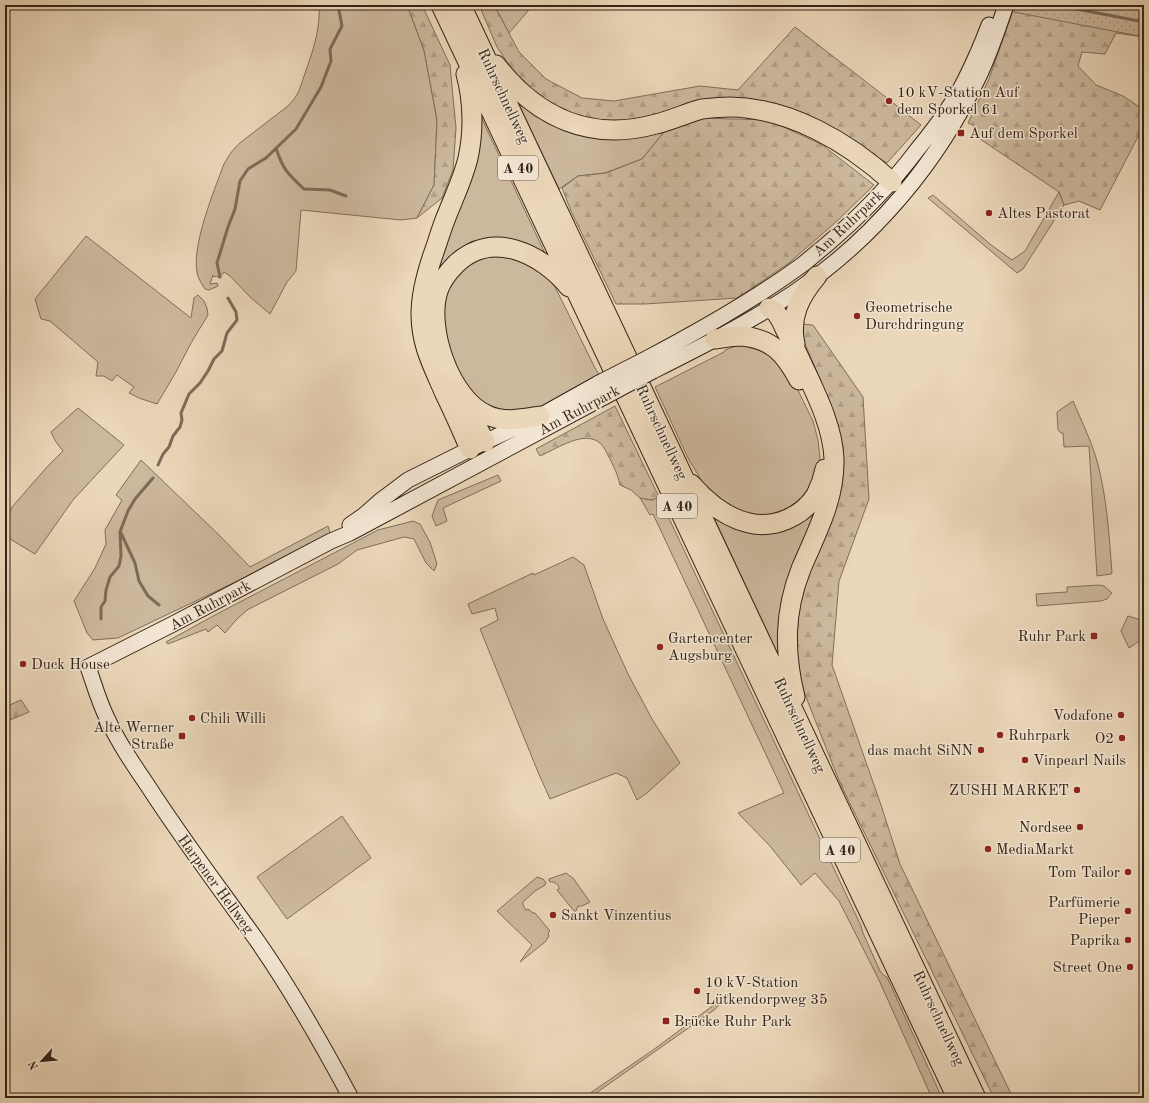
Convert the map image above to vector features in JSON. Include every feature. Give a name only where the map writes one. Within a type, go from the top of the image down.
[{"type":"highway","points":[[454,11],[475,34],[491,58],[514,86],[544,110],[561,120],[584,127],[610,131],[638,129],[703,109],[730,107],[777,114],[798,121],[838,141],[878,168],[898,187]]},
{"type":"highway","points":[[454,11],[470,95],[472,115],[471,137],[463,176],[445,221],[425,279],[421,314],[423,335],[427,353],[483,449]]},
{"type":"highway","name":"Ruhrschnellweg","points":[[454,11],[588,316],[957,1098]]},
{"type":"highway","name":"Ruhrschnellweg","points":[[454,11],[676,461],[976,1098]]},
{"type":"highway","points":[[483,449],[446,366],[437,337],[434,310],[438,290],[444,278],[456,263],[471,252],[494,246],[511,248],[534,258],[560,276],[581,303],[588,316]]},
{"type":"highway","points":[[798,355],[793,334],[795,315],[802,297],[809,285],[817,276]]},
{"type":"highway","points":[[769,308],[776,312],[798,355],[824,416],[832,442],[834,459],[831,492],[819,529],[794,587],[789,608],[787,629],[790,672],[798,710],[809,744]]},
{"type":"highway","points":[[676,461],[685,476],[706,500],[738,520],[759,525],[782,522],[795,516],[806,507],[815,496],[821,485],[826,466],[821,428],[807,394],[787,360],[777,349],[752,338],[739,336],[715,339]]},
{"type":"highway","points":[[457,388],[470,405],[486,415],[500,420],[540,416]]},
{"type":"main road","points":[[898,187],[965,81],[978,53],[996,5]]},
{"type":"main road","points":[[898,187],[923,169],[960,114],[990,51],[1006,5]]},
{"type":"main road","name":"Am Ruhrpark","points":[[649,365],[715,339],[795,292],[859,242],[884,217],[898,187]]},
{"type":"main road","name":"Am Ruhrpark","points":[[331,541],[408,480],[483,449],[649,365],[696,333],[745,304],[806,262],[847,228],[868,208],[898,187]]},
{"type":"main road","points":[[745,304],[759,304],[769,308]]},
{"type":"main road","name":"Am Ruhrpark","points":[[88,667],[331,541],[350,533],[483,449],[540,416],[602,390]]},
{"type":"main road","name":"Harpener Hellweg","points":[[88,667],[107,719],[121,743],[175,827],[273,963],[305,1014],[351,1098]]},
{"type":"green space","points":[[319,5],[407,5],[424,50],[437,120],[434,185],[417,218],[401,220],[301,210],[296,271],[287,282],[270,314],[224,272],[219,278],[217,276],[214,277],[213,275],[210,284],[217,283],[218,286],[209,290],[205,289],[197,272],[196,260],[198,247],[210,203],[224,164],[229,155],[241,142],[288,106],[299,91],[316,38]]},
{"type":"green space","points":[[407,5],[422,5],[450,65],[456,128],[453,170],[442,198],[417,218],[434,185],[437,120],[424,50]]},
{"type":"green space","points":[[479,5],[494,5],[519,52],[546,79],[582,98],[614,101],[700,86],[738,90],[795,27],[887,98],[885,101],[890,104],[892,102],[921,125],[887,163],[811,118],[756,101],[638,123],[591,121],[549,104],[527,87],[511,68],[497,47]]},
{"type":"green space","points":[[494,5],[532,5],[509,33]]},
{"type":"green space","points":[[1015,5],[1144,37],[1116,33],[1105,54],[1082,52],[1078,66],[1096,85],[1123,96],[1144,110],[1144,125],[1100,210],[1079,201],[1064,205],[1059,192],[977,137],[973,125],[968,123],[989,79]]},
{"type":"green space","points":[[1015,5],[1144,5],[1144,37],[1014,12]]},
{"type":"green space","points":[[511,89],[665,131],[642,159],[605,173],[578,176],[559,189]]},
{"type":"green space","points":[[475,104],[549,262],[497,242],[435,289],[428,309]]},
{"type":"green space","points":[[702,118],[768,120],[821,144],[874,185],[837,221],[789,263],[737,298],[645,304],[616,304],[571,211],[562,188],[578,176],[606,173],[642,159],[665,131]]},
{"type":"green space","points":[[1059,192],[1064,205],[1023,269],[1017,273],[928,198],[933,195],[990,244],[1012,260],[1025,251]]},
{"type":"green space","points":[[86,236],[191,318],[194,298],[198,295],[204,301],[207,308],[208,315],[157,404],[129,393],[134,387],[117,375],[112,381],[104,376],[96,376],[98,362],[50,321],[41,319],[35,299]]},
{"type":"green space","points":[[509,254],[543,272],[555,287],[600,376],[535,410],[505,415],[470,397],[446,349],[443,295],[465,264],[473,259]]},
{"type":"green space","points":[[802,324],[813,325],[863,397],[869,499],[839,581],[832,665],[900,864],[1013,1098],[994,1098],[840,783],[802,687],[793,636],[800,598],[838,488],[821,381],[804,342]]},
{"type":"green space","points":[[755,343],[785,364],[813,421],[818,440],[820,459],[818,477],[812,492],[791,511],[751,518],[716,498],[703,483],[688,458],[655,387],[724,352],[725,350],[736,346]]},
{"type":"green space","points":[[1073,401],[1092,445],[1103,488],[1107,516],[1111,574],[1097,576],[1089,446],[1064,447],[1063,433],[1058,430],[1057,412]]},
{"type":"green space","points":[[615,406],[659,497],[652,500],[640,498],[631,490],[620,485],[616,471],[606,451],[598,441],[589,438],[574,440],[540,456],[536,449]]},
{"type":"green space","points":[[78,408],[124,445],[73,500],[35,554],[5,536],[5,520],[7,519],[12,507],[63,451],[51,432]]},
{"type":"green space","points":[[141,460],[250,567],[328,526],[330,533],[246,577],[118,638],[93,640],[87,633],[74,601],[95,568],[106,544],[105,530],[122,500],[116,495]]},
{"type":"green space","points":[[498,475],[501,481],[443,508],[447,521],[436,526],[432,516],[438,500]]},
{"type":"green space","points":[[821,496],[784,667],[709,507],[746,528]]},
{"type":"green space","points":[[659,497],[861,926],[880,971],[887,977],[942,1098],[932,1098],[878,978],[839,901],[815,873],[801,885],[770,846],[738,813],[784,793],[653,514],[650,515],[640,498],[652,500]]},
{"type":"green space","points":[[413,521],[420,524],[430,542],[437,564],[434,571],[426,563],[414,539],[404,537],[357,550],[338,564],[247,610],[225,633],[217,625],[208,632],[206,629],[168,644],[166,642],[378,530]]},
{"type":"green space","points":[[573,557],[584,565],[603,619],[628,674],[652,719],[680,763],[647,793],[637,800],[627,778],[616,773],[550,799],[480,629],[498,620],[495,608],[472,614],[468,604],[533,573],[534,575]]},
{"type":"green space","points":[[1104,586],[1112,593],[1107,599],[1101,601],[1037,606],[1036,594],[1067,592],[1067,587]]},
{"type":"green space","points":[[1128,616],[1141,620],[1141,640],[1129,648],[1121,631]]},
{"type":"green space","points":[[21,700],[29,712],[5,722],[5,707]]},
{"type":"green space","points":[[342,816],[371,858],[287,919],[257,877]]},
{"type":"green space","points":[[566,873],[573,878],[590,902],[582,906],[578,906],[576,911],[574,911],[557,890],[559,888],[557,885],[549,881],[549,879]]},
{"type":"green space","points":[[537,877],[543,879],[546,883],[545,885],[535,891],[523,902],[523,905],[526,910],[528,909],[535,913],[550,931],[548,933],[549,936],[545,942],[520,962],[532,945],[497,911]]},
{"type":"green space","points":[[730,993],[731,994],[714,1010],[589,1098],[583,1098],[653,1050]]},
{"type":"waterway","points":[[220,277],[217,263],[235,209],[240,181],[248,169],[266,158],[296,129],[321,87],[331,61],[330,49],[342,26],[338,5]]},
{"type":"waterway","points":[[1056,5],[1144,22]]},
{"type":"waterway","points":[[276,148],[281,162],[287,171],[304,189],[330,190],[346,196]]},
{"type":"waterway","points":[[158,465],[163,454],[169,447],[173,436],[180,427],[182,420],[181,413],[189,394],[200,383],[214,359],[222,351],[227,333],[237,320],[236,312],[228,298]]},
{"type":"waterway","points":[[101,619],[101,607],[105,601],[106,590],[110,577],[119,566],[121,556],[120,532],[128,511],[135,499],[153,478]]},
{"type":"waterway","points":[[121,533],[135,563],[139,581],[148,596],[159,605]]},
{"type":"waterway","points":[[800,1098],[804,1095]]},
{"type":"place","name":"10 kV-Station Auf dem Sporkel 61","points":[[889,101]]},
{"type":"place","name":"Auf dem Sporkel","points":[[961,133]]},
{"type":"place","name":"Altes Pastorat","points":[[989,213]]},
{"type":"place","name":"Geometrische Durchdringung","points":[[857,316]]},
{"type":"place","name":"Ruhr Park","points":[[1094,636]]},
{"type":"place","name":"Gartencenter Augsburg","points":[[660,647]]},
{"type":"place","name":"Duck House","points":[[23,664]]},
{"type":"place","name":"Vodafone","points":[[1121,715]]},
{"type":"place","name":"Chili Willi","points":[[192,718]]},
{"type":"place","name":"Ruhrpark","points":[[1000,735]]},
{"type":"place","name":"Alte Werner Straße","points":[[182,736]]},
{"type":"place","name":"O2","points":[[1122,738]]},
{"type":"place","name":"das macht SiNN","points":[[981,750]]},
{"type":"place","name":"Vinpearl Nails","points":[[1025,760]]},
{"type":"place","name":"ZUSHI MARKET","points":[[1077,790]]},
{"type":"place","name":"Nordsee","points":[[1080,827]]},
{"type":"place","name":"MediaMarkt","points":[[988,849]]},
{"type":"place","name":"Tom Tailor","points":[[1128,872]]},
{"type":"place","name":"Parfümerie Pieper","points":[[1128,911]]},
{"type":"place","name":"Sankt Vinzentius","points":[[553,915]]},
{"type":"place","name":"Paprika","points":[[1128,940]]},
{"type":"place","name":"Street One","points":[[1130,967]]},
{"type":"place","name":"10 kV-Station Lütkendorpweg 35","points":[[697,991]]},
{"type":"place","name":"Brücke Ruhr Park","points":[[666,1021]]}]
